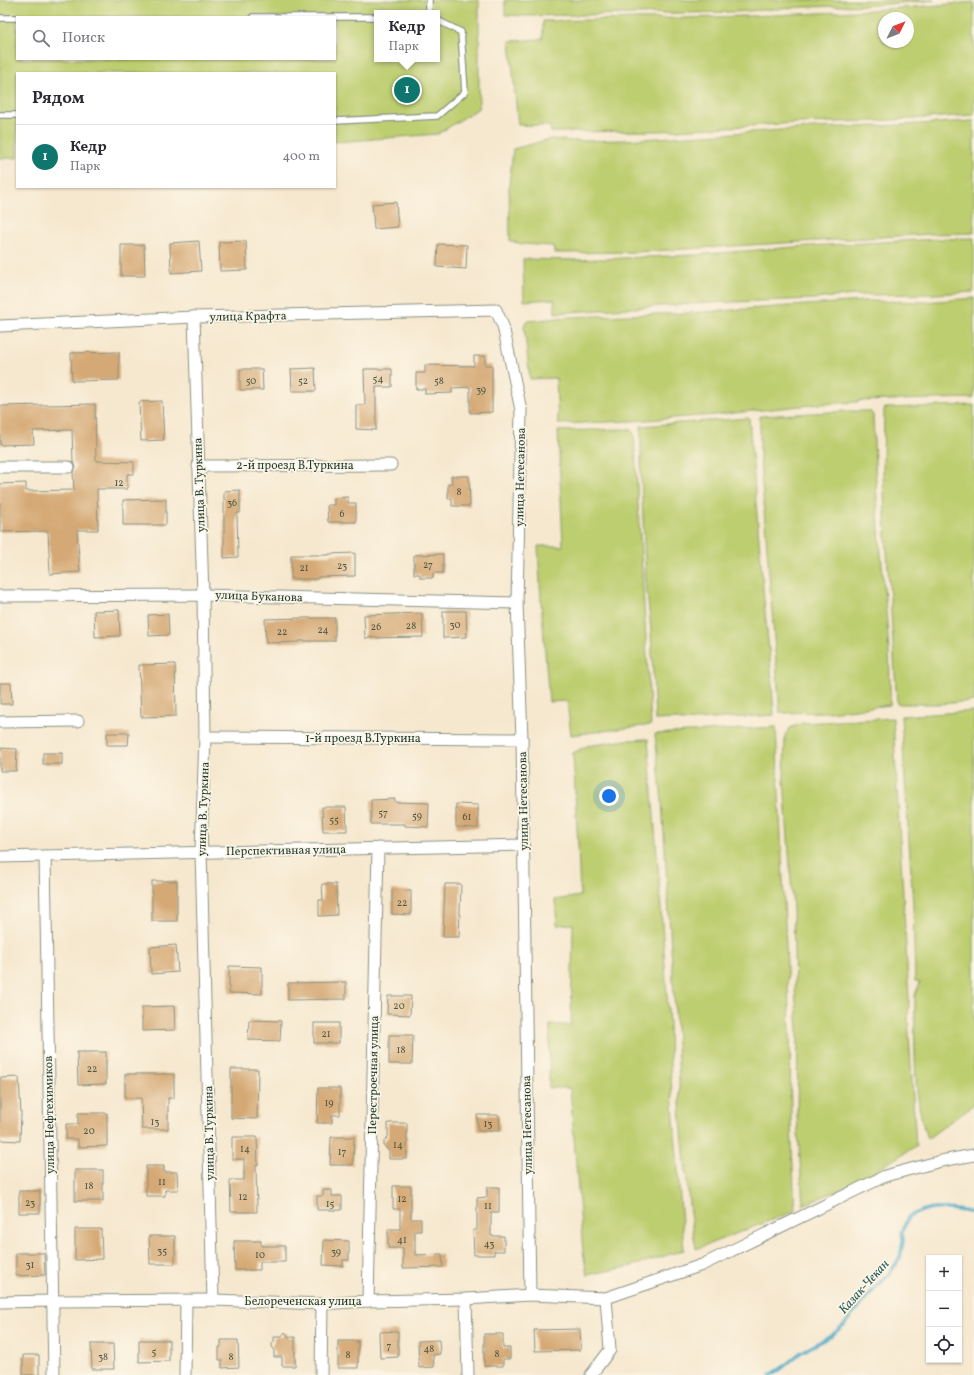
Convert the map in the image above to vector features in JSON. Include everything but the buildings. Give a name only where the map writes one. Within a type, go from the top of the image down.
[{"type":"street","name":"улица Крафта","points":[[0,326],[194,317],[496,310]]},
{"type":"street","name":"улица Нетесанова","points":[[496,310],[503,326],[521,410],[517,604],[522,739],[530,1295]]},
{"type":"street","name":"улица В. Туркина","points":[[194,317],[205,737],[201,852],[213,1300]]},
{"type":"street","name":"2-й проезд В.Туркина","points":[[198,466],[391,464]]},
{"type":"street","points":[[0,467],[69,467]]},
{"type":"street","name":"улица Буканова","points":[[0,596],[202,595],[517,604]]},
{"type":"street","points":[[0,722],[78,722]]},
{"type":"street","name":"1-й проезд В.Туркина","points":[[205,737],[522,739]]},
{"type":"street","name":"Перспективная улица","points":[[0,857],[523,845]]},
{"type":"street","name":"Перестроечная улица","points":[[368,1301],[378,848]]},
{"type":"street","name":"улица Нефтехимиков","points":[[45,856],[54,1375]]},
{"type":"street","points":[[591,1375],[610,1350],[606,1298],[702,1265],[885,1176],[941,1161],[974,1155]]},
{"type":"street","name":"Белореченская улица","points":[[0,1302],[53,1300],[213,1300],[322,1304],[368,1301],[466,1299],[530,1295],[606,1298]]},
{"type":"street","points":[[466,1299],[468,1375]]},
{"type":"street","points":[[185,1375],[186,1301]]},
{"type":"street","points":[[321,1375],[322,1304]]},
{"type":"lane","points":[[429,0],[430,10]]},
{"type":"lane","points":[[336,16],[374,16]]},
{"type":"lane","points":[[0,18],[16,18]]},
{"type":"lane","points":[[336,121],[437,116],[466,92],[460,32],[440,22]]},
{"type":"lane","points":[[0,115],[16,115]]},
{"type":"green space","points":[[0,0],[479,0],[479,108],[438,134],[336,142],[336,72],[16,72],[16,158],[0,158]]},
{"type":"green space","points":[[505,0],[934,0],[877,5],[805,7],[735,12],[526,16],[505,15]]},
{"type":"green space","points":[[974,2],[974,115],[658,131],[551,132],[550,126],[518,125],[510,41],[543,39],[543,21],[758,16]]},
{"type":"green space","points":[[974,121],[974,233],[931,234],[636,252],[554,253],[553,246],[522,244],[510,241],[509,185],[513,149],[551,139],[573,141],[626,140],[814,128]]},
{"type":"green space","points":[[974,238],[974,292],[853,295],[813,299],[706,303],[555,313],[554,299],[524,301],[523,259],[577,260],[693,255],[809,246]]},
{"type":"green space","points":[[974,298],[974,398],[858,401],[715,415],[558,424],[556,378],[530,379],[524,326],[528,321],[568,317],[689,313],[864,301],[926,302]]},
{"type":"green space","points":[[974,405],[974,701],[940,704],[897,704],[883,472],[884,409]]},
{"type":"green space","points":[[870,411],[873,415],[877,509],[889,652],[890,705],[829,712],[780,713],[760,458],[760,416]]},
{"type":"green space","points":[[749,418],[774,715],[681,721],[677,719],[655,720],[651,631],[646,582],[641,476],[641,426]]},
{"type":"green space","points":[[631,430],[634,434],[651,725],[571,735],[567,701],[549,702],[538,546],[563,546],[558,431]]},
{"type":"green space","points":[[974,711],[974,1104],[927,1139],[922,1122],[915,1068],[915,995],[920,982],[915,981],[913,905],[901,716]]},
{"type":"green space","points":[[893,718],[916,1146],[853,1184],[803,1205],[797,1117],[798,1030],[795,988],[793,910],[784,781],[785,735],[790,728],[803,723]]},
{"type":"green space","points":[[776,727],[790,1033],[791,1123],[795,1211],[696,1249],[690,1214],[681,1121],[662,802],[655,734]]},
{"type":"green space","points":[[648,739],[684,1250],[632,1266],[587,1275],[583,1252],[570,1088],[549,1088],[550,1025],[571,1025],[573,924],[557,925],[555,900],[580,896],[573,753],[587,746],[626,740]]},
{"type":"waterway","name":"Казак-Чекан","points":[[771,1375],[800,1353],[831,1336],[845,1324],[865,1299],[889,1274],[900,1258],[903,1241],[902,1232],[908,1217],[929,1209],[974,1213]]},
{"type":"place","name":"Кедр","points":[[407,90]]}]
